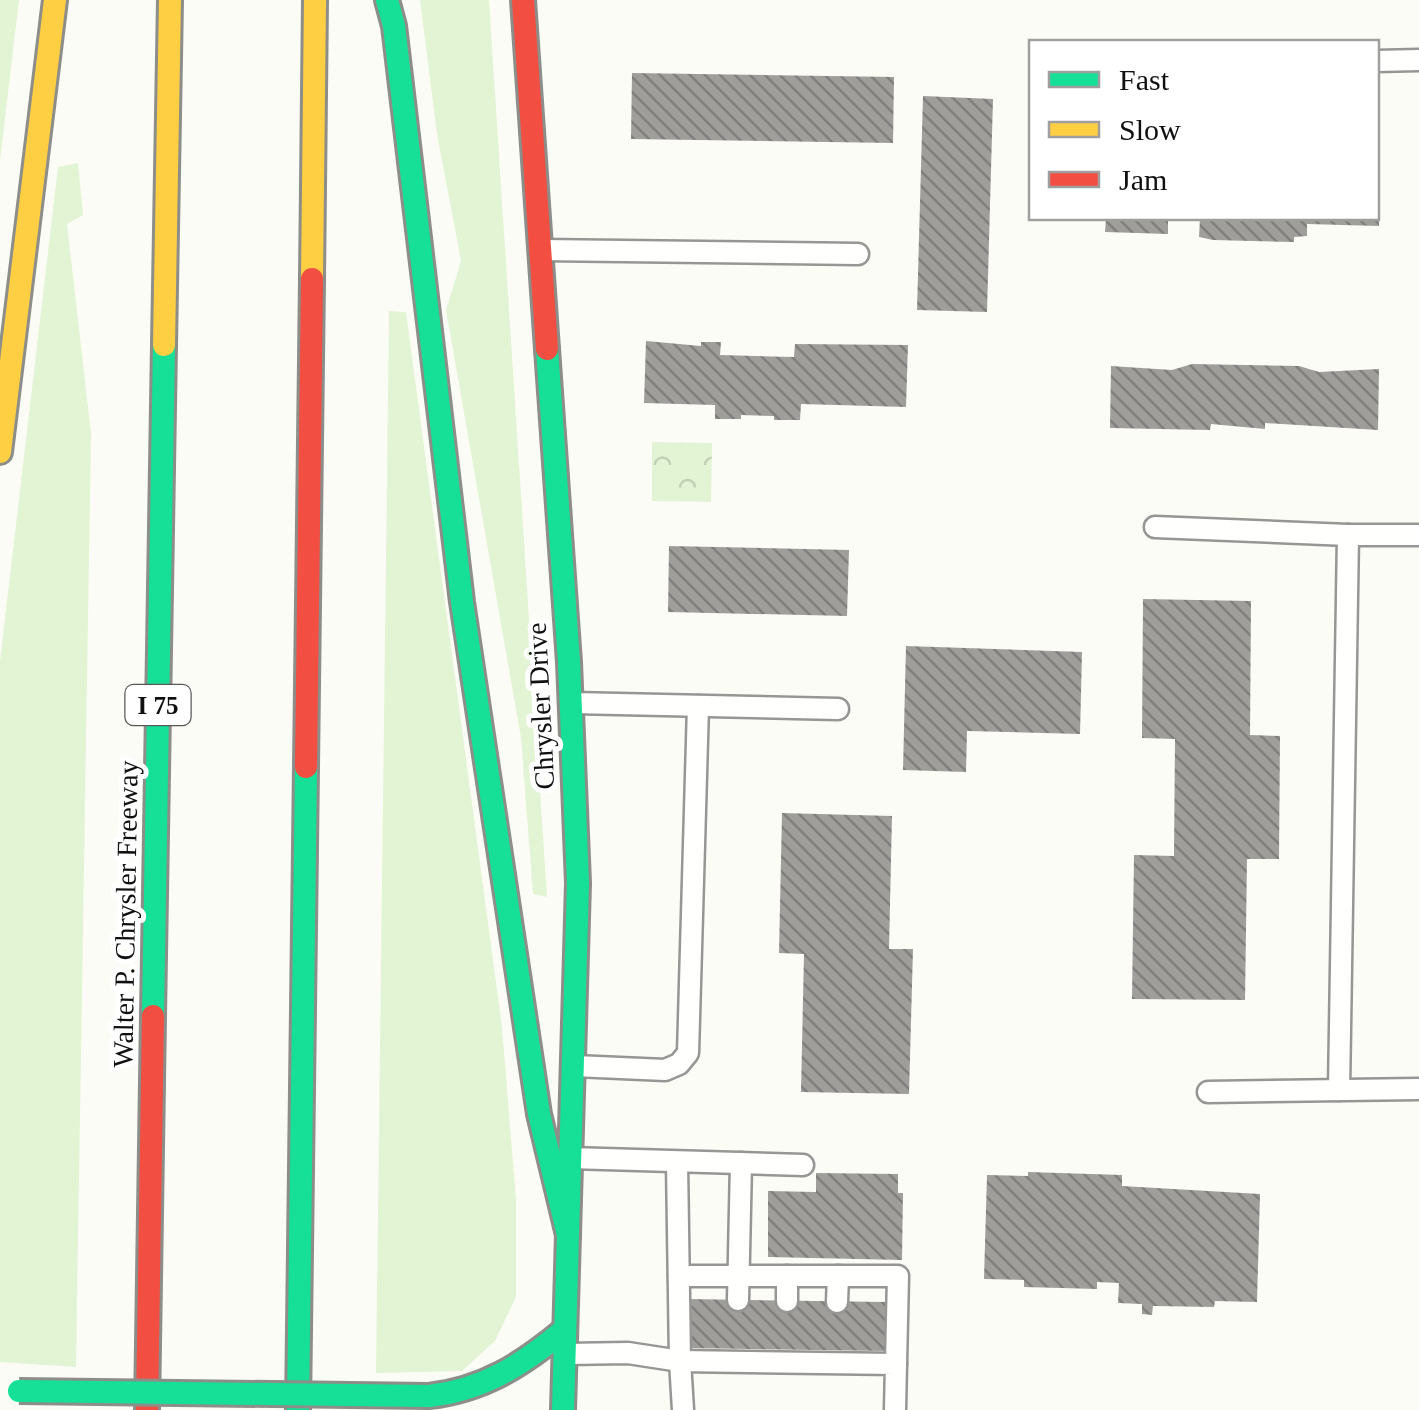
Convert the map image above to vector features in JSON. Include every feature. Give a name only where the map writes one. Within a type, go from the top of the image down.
[{"type":"main road","points":[[0,452],[55,0]]},
{"type":"main road","name":"Walter P. Chrysler Freeway","points":[[147,1410],[170,0]]},
{"type":"main road","points":[[298,1410],[315,0]]},
{"type":"main road","points":[[387,0],[394,26],[462,602],[539,1114],[568,1234]]},
{"type":"main road","name":"Chrysler Drive","points":[[523,0],[571,703],[578,883],[562,1410]]},
{"type":"main road","points":[[10,1389],[430,1396],[471,1391],[491,1383],[562,1343]]},
{"type":"lane","points":[[1379,60],[1419,60]]},
{"type":"lane","points":[[539,250],[858,254]]},
{"type":"lane","points":[[1156,527],[1419,534]]},
{"type":"lane","points":[[1340,1090],[1348,535]]},
{"type":"lane","points":[[571,703],[838,709]]},
{"type":"lane","points":[[573,1066],[665,1070],[679,1064],[688,1052],[698,706]]},
{"type":"lane","points":[[1208,1092],[1419,1089]]},
{"type":"lane","points":[[570,1158],[803,1165]]},
{"type":"lane","points":[[677,1163],[683,1410]]},
{"type":"lane","points":[[738,1300],[741,1164]]},
{"type":"lane","points":[[679,1276],[898,1276],[895,1410]]},
{"type":"lane","points":[[787,1301],[788,1276]]},
{"type":"lane","points":[[838,1276],[838,1302]]},
{"type":"lane","points":[[562,1343],[680,1362],[785,1356],[896,1364]]},
{"type":"green space","points":[[0,0],[19,0],[0,161]]},
{"type":"green space","points":[[420,0],[489,0],[547,897],[533,894],[521,738],[446,310],[461,261],[437,134]]},
{"type":"green space","points":[[78,163],[83,215],[67,224],[91,433],[76,1367],[0,1362],[0,661],[58,167]]},
{"type":"green space","points":[[389,311],[406,312],[502,1027],[516,1200],[516,1297],[495,1341],[462,1371],[376,1373]]},
{"type":"green space","points":[[652,442],[712,443],[711,502],[652,501]]},
{"type":"building","points":[[632,73],[894,77],[893,143],[631,139]]},
{"type":"building","points":[[923,96],[993,99],[987,312],[917,310]]},
{"type":"building","points":[[1106,220],[1168,220],[1168,234],[1105,232]]},
{"type":"building","points":[[1200,220],[1379,220],[1379,226],[1307,224],[1307,236],[1294,237],[1294,242],[1199,237]]},
{"type":"building","points":[[646,341],[701,346],[701,342],[721,342],[720,355],[794,357],[795,344],[908,345],[906,407],[801,404],[800,420],[774,420],[774,416],[741,415],[741,419],[715,419],[715,405],[644,403]]},
{"type":"building","points":[[1192,364],[1299,366],[1319,372],[1379,369],[1378,430],[1265,423],[1265,429],[1211,424],[1210,430],[1110,428],[1111,366],[1172,370]]},
{"type":"building","points":[[669,546],[849,550],[847,616],[668,612]]},
{"type":"building","points":[[1143,599],[1251,601],[1250,735],[1280,736],[1279,859],[1247,859],[1245,1000],[1132,999],[1134,855],[1174,856],[1175,739],[1142,738]]},
{"type":"building","points":[[906,646],[1082,652],[1080,734],[967,731],[966,772],[903,770]]},
{"type":"building","points":[[782,813],[892,816],[889,949],[913,949],[909,1094],[801,1092],[804,954],[779,953]]},
{"type":"building","points":[[1028,1172],[1122,1175],[1122,1186],[1260,1194],[1257,1302],[1215,1301],[1214,1307],[1153,1306],[1152,1315],[1142,1314],[1142,1304],[1118,1303],[1119,1283],[1097,1282],[1097,1289],[1024,1287],[1024,1280],[984,1279],[987,1175],[1028,1176]]},
{"type":"building","points":[[816,1173],[898,1174],[898,1193],[903,1193],[902,1260],[768,1257],[768,1191],[816,1192]]},
{"type":"building","points":[[687,1299],[886,1302],[886,1351],[686,1348]]},
{"type":"traffic: fast","points":[[387,0],[394,26],[462,602],[539,1114],[568,1235]]},
{"type":"traffic: fast","points":[[153,1016],[164,345]]},
{"type":"traffic: fast","points":[[547,349],[569,662],[578,883],[563,1410]]},
{"type":"traffic: fast","points":[[298,1410],[306,767]]},
{"type":"traffic: fast","points":[[429,1396],[467,1388],[501,1374],[563,1331]]},
{"type":"traffic: fast","points":[[19,1391],[429,1396]]},
{"type":"traffic: slow","points":[[0,452],[55,0]]},
{"type":"traffic: slow","points":[[164,345],[170,0]]},
{"type":"traffic: slow","points":[[312,279],[315,0]]},
{"type":"traffic: jam","points":[[523,0],[547,349]]},
{"type":"traffic: jam","points":[[306,767],[312,279]]},
{"type":"traffic: jam","points":[[147,1410],[153,1016]]}]
